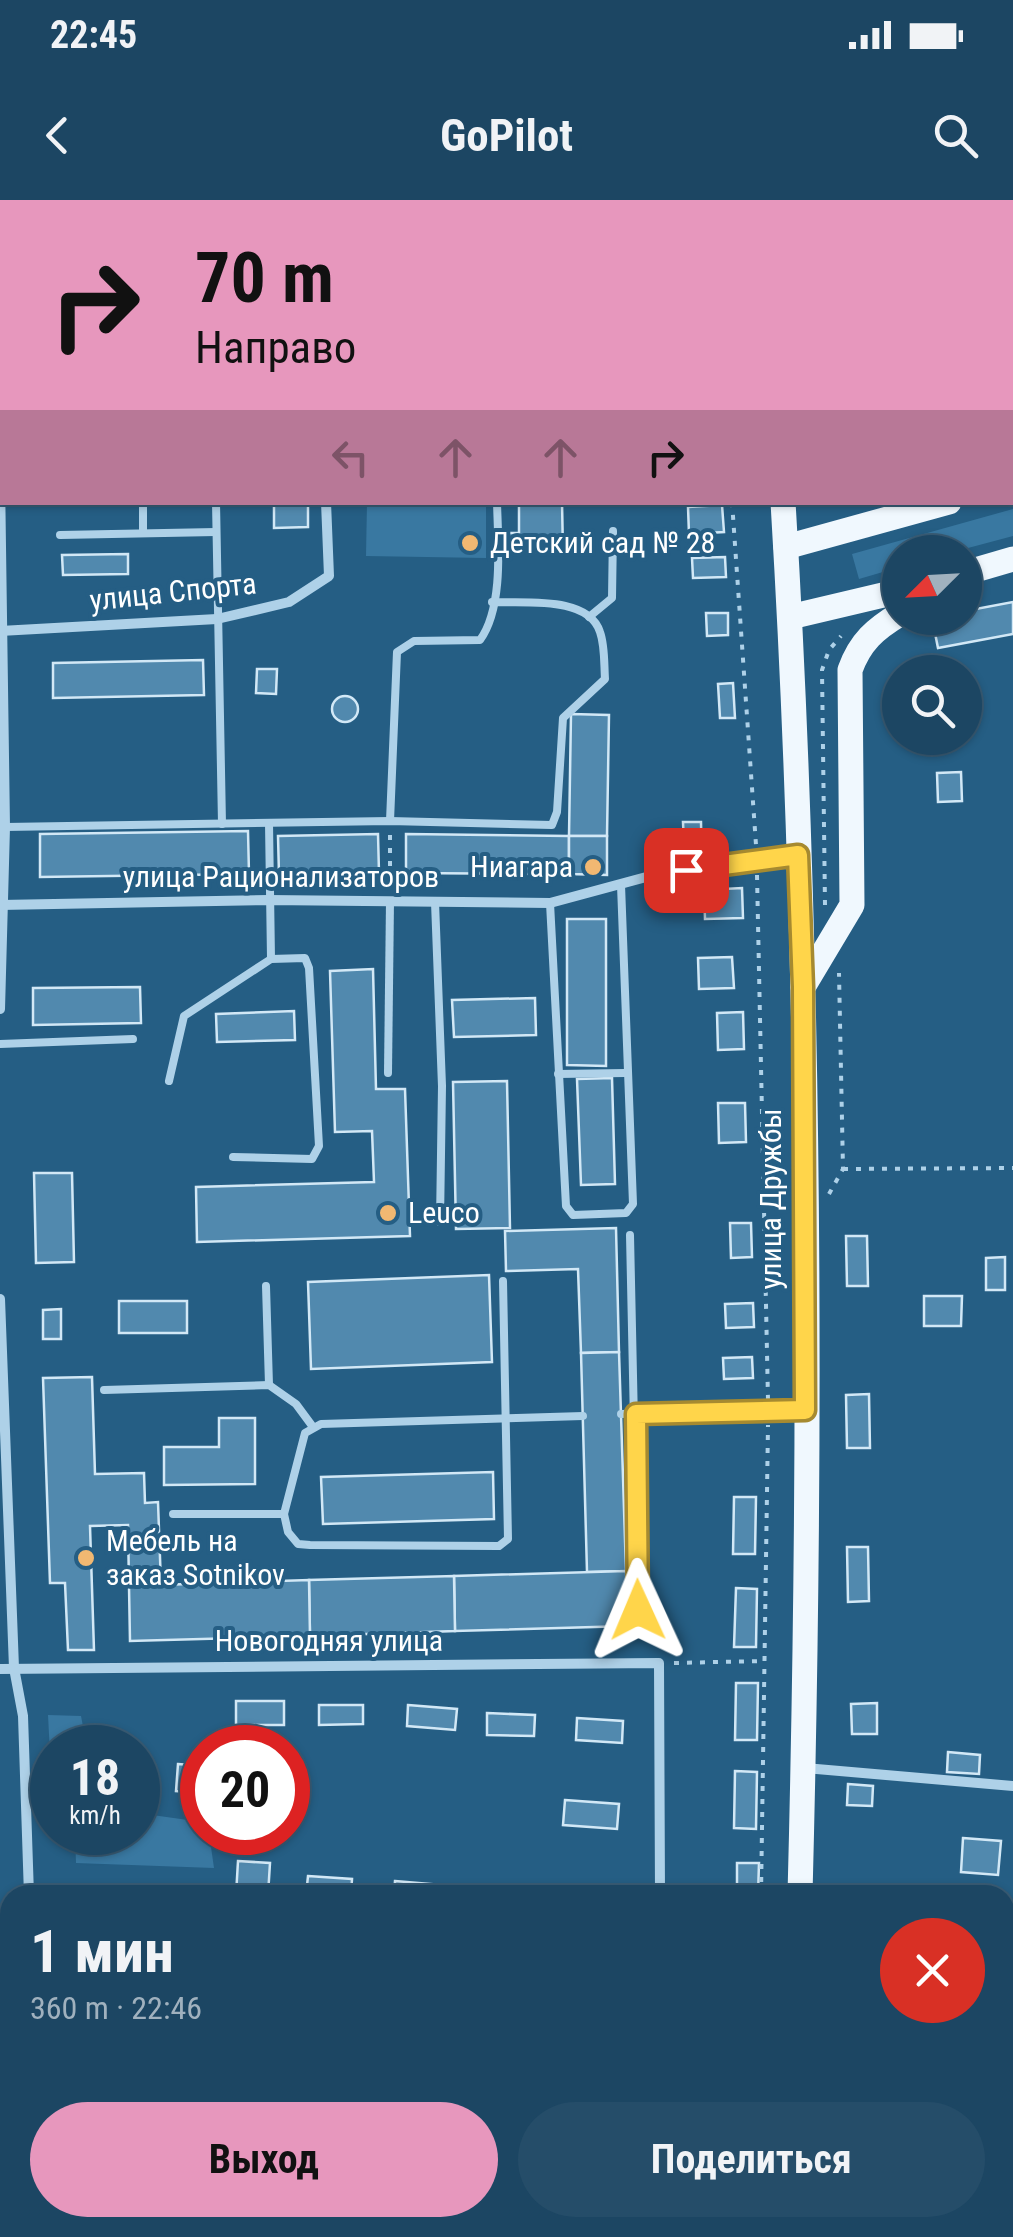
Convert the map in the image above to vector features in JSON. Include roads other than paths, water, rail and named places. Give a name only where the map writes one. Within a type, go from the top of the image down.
[{"type":"main road","name":"улица Дружбы","points":[[783,505],[803,987],[805,1410],[800,1885]]},
{"type":"main road","points":[[786,547],[938,505]]},
{"type":"main road","points":[[982,568],[1013,559]]},
{"type":"main road","points":[[790,617],[882,595]]},
{"type":"main road","points":[[803,987],[852,905],[850,670],[865,640],[882,627]]},
{"type":"street","points":[[0,505],[5,827],[0,1009]]},
{"type":"street","name":"улица Спорта","points":[[1,631],[217,619],[290,602],[329,576],[326,505]]},
{"type":"street","name":"улица Рационализаторов","points":[[2,905],[268,900],[550,903],[650,876],[798,855]]},
{"type":"street","points":[[0,1300],[14,1668],[23,1716],[30,1885]]},
{"type":"street","name":"Новогодняя улица","points":[[0,1668],[659,1664],[660,1885]]},
{"type":"street","points":[[803,1768],[1013,1786]]},
{"type":"lane","points":[[143,505],[144,534]]},
{"type":"lane","points":[[216,505],[222,824]]},
{"type":"lane","points":[[390,821],[397,652],[414,641],[480,640],[498,583],[497,505]]},
{"type":"lane","points":[[589,618],[612,598],[613,531]]},
{"type":"lane","points":[[60,535],[216,532]]},
{"type":"lane","points":[[5,827],[390,821],[552,825],[557,812],[563,718],[606,679],[601,634],[578,608],[492,602]]},
{"type":"lane","points":[[269,823],[270,960]]},
{"type":"lane","points":[[550,903],[566,1206],[573,1215],[626,1214],[632,1208],[621,885]]},
{"type":"lane","points":[[388,1072],[390,901]]},
{"type":"lane","points":[[435,902],[442,1086],[440,1222]]},
{"type":"lane","points":[[169,1081],[184,1016],[270,960],[305,958],[309,968],[319,1146],[312,1159],[233,1157]]},
{"type":"lane","points":[[0,1044],[133,1039]]},
{"type":"lane","points":[[558,1074],[625,1073]]},
{"type":"lane","points":[[630,1235],[638,1610]]},
{"type":"lane","points":[[503,1281],[506,1419],[510,1533],[499,1546],[310,1545],[298,1544],[288,1532],[284,1514],[306,1433],[314,1427],[506,1419],[582,1416]]},
{"type":"lane","points":[[266,1286],[268,1385]]},
{"type":"lane","points":[[104,1390],[268,1385],[296,1404],[314,1427]]},
{"type":"lane","points":[[621,1414],[805,1410]]},
{"type":"lane","points":[[173,1514],[284,1514]]},
{"type":"place","name":"Детский сад № 28","points":[[470,543]]},
{"type":"place","name":"Ниагара","points":[[593,867]]},
{"type":"place","name":"Leuco","points":[[388,1213]]},
{"type":"place","name":"Мебель на заказ Sotnikov","points":[[86,1558]]}]
